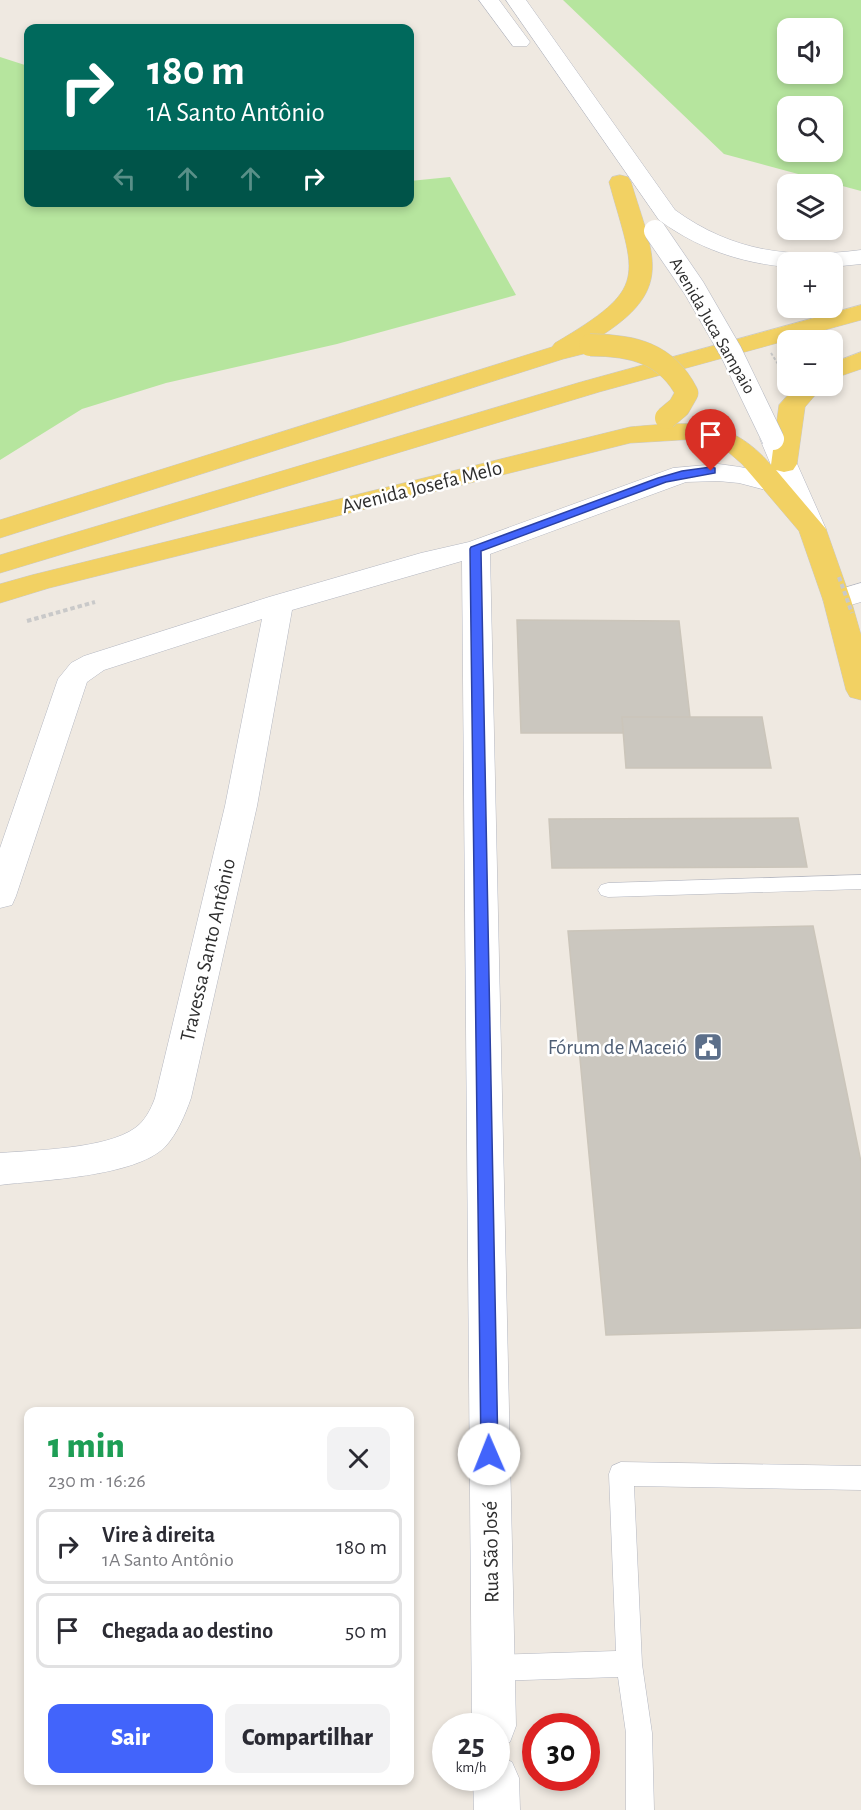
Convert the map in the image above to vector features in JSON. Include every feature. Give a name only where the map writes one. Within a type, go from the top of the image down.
[{"type":"main road","points":[[554,354],[609,321],[625,306],[638,287],[642,264],[620,182]]},
{"type":"main road","name":"Avenida Josefa Melo","points":[[0,564],[590,387],[861,312]]},
{"type":"main road","points":[[0,529],[554,354],[590,345],[614,344],[636,348],[652,356],[678,377],[687,393],[683,403],[666,418],[630,435]]},
{"type":"main road","points":[[843,367],[861,360]]},
{"type":"main road","points":[[777,462],[792,405],[801,396]]},
{"type":"main road","name":"Avenida Josefa Melo","points":[[0,594],[54,578],[630,435],[673,431],[697,432],[718,436],[736,445],[751,458],[777,462]]},
{"type":"main road","name":"Avenida Juca Sampaio","points":[[812,529],[847,596],[861,690]]},
{"type":"street","points":[[489,0],[530,57]]},
{"type":"street","name":"Avenida Juca Sampaio","points":[[516,0],[667,215],[682,228],[724,246],[774,259],[810,261],[861,257]]},
{"type":"street","name":"Avenida Juca Sampaio","points":[[565,105],[694,288],[731,351],[777,462],[812,529]]},
{"type":"street","points":[[0,896],[76,675],[94,663],[279,604],[430,559],[476,549],[682,474],[711,471],[741,474],[777,462]]},
{"type":"street","name":"Rua São José","points":[[476,549],[494,1713]]},
{"type":"street","name":"Travessa Santo Antônio","points":[[0,1169],[98,1157],[127,1149],[148,1140],[164,1123],[173,1098],[241,806],[279,604]]},
{"type":"street","points":[[496,1791],[497,1810]]},
{"type":"lane","points":[[608,890],[861,882]]},
{"type":"lane","points":[[640,1810],[639,1732],[629,1664],[621,1474],[861,1478]]},
{"type":"lane","points":[[493,1668],[629,1664]]},
{"type":"green space","points":[[563,0],[861,0],[861,191],[843,186],[843,174],[798,174],[724,154]]},
{"type":"green space","points":[[0,57],[24,65],[24,207],[414,207],[414,181],[450,177],[516,295],[337,344],[166,383],[82,409],[0,460]]},
{"type":"building","points":[[517,620],[679,621],[690,717],[622,717],[623,733],[521,733]]},
{"type":"building","points":[[622,717],[762,717],[771,768],[626,768]]},
{"type":"building","points":[[798,818],[807,867],[552,868],[549,819]]},
{"type":"building","name":"Fórum de Maceió","points":[[813,926],[861,1162],[861,1328],[606,1335],[568,931]]},
{"type":"place","name":"Fórum de Maceió","points":[[708,1047]]},
{"type":"route","points":[[489,1454],[476,549],[662,480],[682,474],[711,471]]}]
